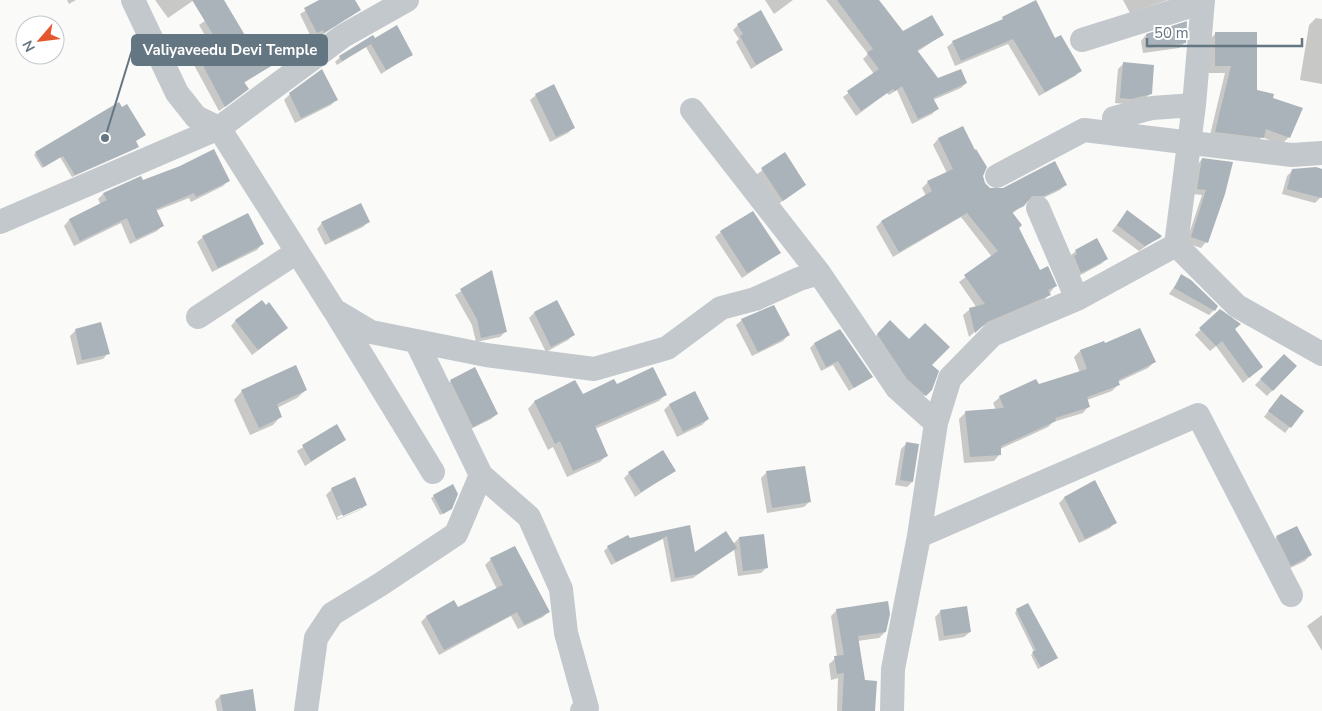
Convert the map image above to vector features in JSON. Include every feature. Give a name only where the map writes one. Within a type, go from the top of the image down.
[{"type":"street","points":[[133,0],[177,93],[196,117],[219,128],[334,310],[433,472]]},
{"type":"street","points":[[0,222],[219,128],[343,36],[406,0]]},
{"type":"street","points":[[1082,40],[1203,1],[1194,105],[1176,245]]},
{"type":"street","points":[[1114,118],[1152,108],[1194,105]]},
{"type":"street","points":[[692,110],[819,273],[897,388],[936,423]]},
{"type":"street","points":[[997,176],[1084,130],[1292,155],[1322,153]]},
{"type":"street","points":[[1038,208],[1076,299]]},
{"type":"street","points":[[892,711],[893,669],[919,536],[936,423],[950,378],[992,335],[1076,299],[1176,245]]},
{"type":"street","points":[[1176,245],[1237,306],[1322,354]]},
{"type":"street","points":[[198,317],[297,252]]},
{"type":"street","points":[[334,310],[371,332],[486,354],[594,369],[667,348],[721,308],[755,298],[819,273]]},
{"type":"street","points":[[416,341],[480,476],[529,517],[561,589],[566,634],[587,708],[582,711]]},
{"type":"street","points":[[919,536],[1198,415],[1291,595]]},
{"type":"street","points":[[306,711],[316,638],[332,614],[456,534],[480,476]]},
{"type":"building","points":[[192,0],[224,0],[252,47],[272,35],[285,58],[244,82],[249,89],[225,107],[199,58],[220,46]]},
{"type":"building","points":[[319,0],[355,0],[361,10],[324,33],[323,30],[317,33],[304,8]]},
{"type":"building","points":[[837,0],[879,0],[903,31],[932,15],[944,35],[917,50],[938,78],[961,69],[967,83],[933,98],[939,109],[918,119],[902,86],[895,91],[893,89],[861,111],[847,91],[879,69],[867,53],[873,49]]},
{"type":"building","points":[[1036,0],[1055,38],[1061,35],[1082,71],[1045,92],[1013,39],[961,61],[952,41],[1003,19],[1002,17]]},
{"type":"building","points":[[761,10],[783,50],[756,65],[740,36],[743,34],[737,24]]},
{"type":"building","points":[[1187,21],[1186,43],[1148,48],[1146,34]]},
{"type":"building","points":[[397,25],[413,55],[386,70],[371,44],[342,61],[339,56],[373,35],[375,38]]},
{"type":"building","points":[[1215,32],[1257,32],[1257,90],[1274,94],[1273,98],[1303,108],[1290,138],[1266,129],[1264,138],[1215,132],[1231,66],[1215,66]]},
{"type":"building","points":[[1123,62],[1154,65],[1152,94],[1131,99],[1120,98]]},
{"type":"building","points":[[322,69],[338,100],[301,118],[289,93]]},
{"type":"building","points":[[554,84],[575,128],[556,137],[535,94]]},
{"type":"building","points":[[119,102],[122,107],[127,104],[146,135],[136,141],[139,147],[75,175],[63,156],[44,167],[35,152]]},
{"type":"building","points":[[963,126],[975,150],[987,167],[983,176],[985,183],[990,188],[1003,188],[1055,161],[1067,185],[1044,196],[1032,196],[1024,206],[1012,212],[1022,225],[1019,228],[1040,270],[1048,266],[1057,286],[1048,290],[1051,295],[987,322],[975,333],[969,308],[985,304],[964,275],[998,251],[967,213],[899,252],[881,221],[932,191],[927,181],[953,169],[938,138]]},
{"type":"building","points":[[214,149],[230,181],[196,197],[194,193],[156,209],[164,226],[136,239],[127,218],[80,241],[69,219],[107,200],[103,193],[141,176],[143,180],[180,166]]},
{"type":"building","points":[[785,152],[806,185],[783,201],[761,168]]},
{"type":"building","points":[[1202,158],[1233,162],[1225,194],[1208,243],[1191,237],[1206,190],[1197,189]]},
{"type":"building","points":[[1316,167],[1322,169],[1322,198],[1287,189],[1292,169]]},
{"type":"building","points":[[361,203],[370,222],[331,241],[321,222]]},
{"type":"building","points":[[1127,210],[1162,236],[1145,246],[1117,225]]},
{"type":"building","points":[[753,211],[781,253],[747,273],[720,231]]},
{"type":"building","points":[[248,213],[264,244],[218,268],[202,236]]},
{"type":"building","points":[[1097,238],[1108,259],[1081,273],[1074,256],[1077,254],[1075,250]]},
{"type":"building","points":[[492,270],[507,332],[481,338],[477,319],[460,289]]},
{"type":"building","points":[[1181,274],[1191,280],[1218,306],[1215,311],[1174,288]]},
{"type":"building","points":[[262,300],[266,305],[269,302],[288,328],[258,350],[235,320]]},
{"type":"building","points":[[557,300],[575,335],[551,347],[534,312]]},
{"type":"building","points":[[774,305],[790,335],[758,352],[741,319]]},
{"type":"building","points":[[1220,309],[1241,324],[1235,329],[1263,367],[1249,378],[1222,341],[1216,346],[1199,328]]},
{"type":"building","points":[[890,320],[909,339],[925,323],[950,347],[932,365],[939,371],[932,390],[926,396],[907,379],[877,334]]},
{"type":"building","points":[[101,322],[110,354],[82,360],[75,329]]},
{"type":"building","points":[[1140,328],[1156,362],[1118,380],[1120,385],[1087,397],[1090,407],[1055,418],[1056,421],[1001,446],[1001,455],[970,457],[965,411],[1004,408],[999,396],[1036,379],[1039,384],[1087,369],[1080,350],[1104,341],[1105,343]]},
{"type":"building","points":[[840,329],[873,377],[854,388],[838,361],[826,367],[814,343]]},
{"type":"building","points":[[1284,354],[1297,366],[1273,391],[1260,379]]},
{"type":"building","points":[[296,365],[307,390],[277,404],[282,417],[259,428],[241,390]]},
{"type":"building","points":[[475,367],[498,414],[473,427],[450,380]]},
{"type":"building","points":[[653,367],[667,395],[595,426],[608,456],[573,471],[560,441],[555,444],[534,401],[575,380],[583,394],[614,379],[617,384]]},
{"type":"building","points":[[695,391],[709,419],[683,432],[669,404]]},
{"type":"building","points":[[1281,394],[1304,411],[1291,428],[1268,411]]},
{"type":"building","points":[[337,424],[346,440],[311,461],[302,445]]},
{"type":"building","points":[[906,442],[919,444],[913,482],[900,480]]},
{"type":"building","points":[[663,450],[676,471],[641,492],[628,472]]},
{"type":"building","points":[[805,466],[811,502],[772,508],[766,471]]},
{"type":"building","points":[[355,477],[367,505],[343,516],[331,488]]},
{"type":"building","points":[[1095,480],[1117,523],[1085,539],[1064,497]]},
{"type":"building","points":[[453,484],[458,494],[452,509],[443,514],[433,495]]},
{"type":"building","points":[[690,525],[695,552],[726,531],[737,548],[698,574],[675,578],[667,536],[616,562],[607,546],[628,535],[630,538]]},
{"type":"building","points":[[1297,526],[1312,555],[1291,566],[1276,536]]},
{"type":"building","points":[[764,534],[768,568],[743,571],[739,537]]},
{"type":"building","points":[[515,546],[550,612],[524,625],[517,612],[444,650],[426,616],[454,600],[458,607],[503,585],[490,558]]},
{"type":"building","points":[[888,601],[890,614],[886,632],[858,636],[865,680],[877,681],[875,711],[842,711],[844,673],[837,674],[834,656],[844,655],[836,609]]},
{"type":"building","points":[[1028,603],[1058,658],[1041,667],[1032,652],[1036,650],[1016,609]]},
{"type":"building","points":[[967,606],[971,632],[944,636],[940,610]]},
{"type":"building","points":[[253,689],[256,711],[223,711],[220,695]]},
{"type":"place","name":"Valiyaveedu Devi Temple","points":[[105,138]]}]
